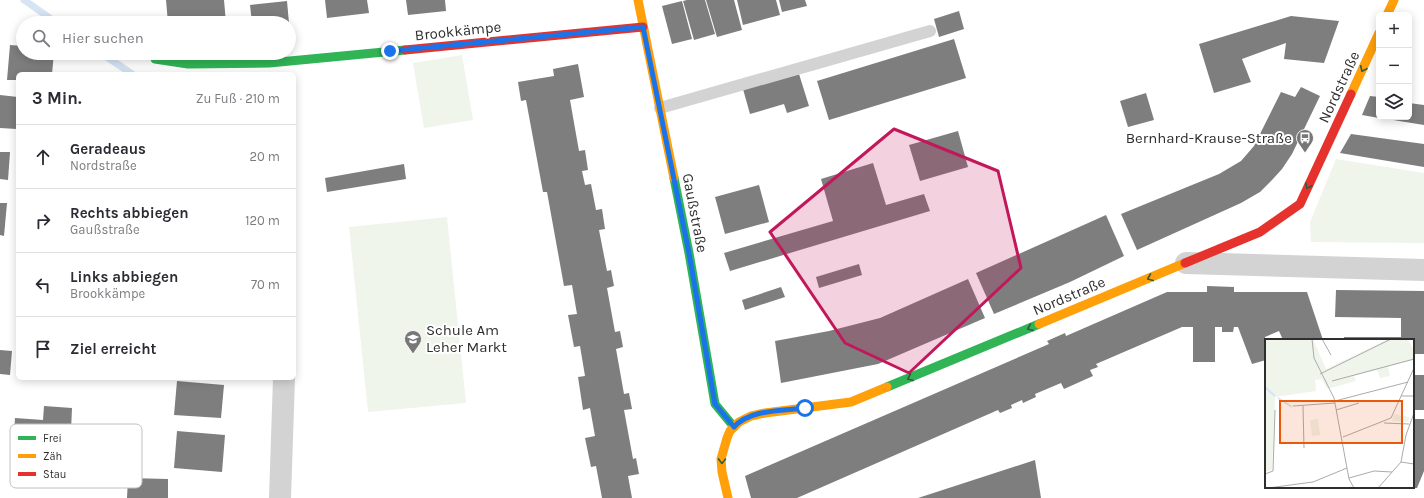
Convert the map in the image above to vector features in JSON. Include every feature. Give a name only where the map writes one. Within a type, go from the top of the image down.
[{"type":"street","name":"Gaußstraße","points":[[638,0],[689,253],[715,404],[734,427]]},
{"type":"street","points":[[1388,12],[1394,0]]},
{"type":"street","name":"Brookkämpe","points":[[162,60],[188,64],[269,68],[643,27]]},
{"type":"street","name":"Nordstraße","points":[[734,427],[739,421],[759,414],[851,402],[1260,232],[1300,204],[1376,39]]},
{"type":"street","points":[[1186,263],[1424,270]]},
{"type":"street","points":[[280,498],[284,380]]},
{"type":"street","points":[[728,498],[721,464],[726,440],[729,432],[734,427]]},
{"type":"lane","points":[[660,108],[930,30]]},
{"type":"highlighted area","points":[[894,129],[998,171],[1021,268],[909,373],[845,343],[770,232]]},
{"type":"shaded area","points":[[462,55],[473,120],[424,128],[413,63]]},
{"type":"shaded area","points":[[1336,159],[1424,173],[1424,243],[1311,242],[1310,222]]},
{"type":"shaded area","points":[[447,217],[466,403],[368,412],[349,227]]},
{"type":"building","points":[[166,0],[224,0],[225,16],[167,16]]},
{"type":"building","points":[[325,0],[367,0],[369,13],[327,18]]},
{"type":"building","points":[[406,0],[445,0],[446,11],[408,15]]},
{"type":"building","points":[[705,0],[715,34],[694,40],[683,1]]},
{"type":"building","points":[[706,0],[734,0],[742,30],[717,37]]},
{"type":"building","points":[[737,0],[776,0],[780,15],[743,25]]},
{"type":"building","points":[[779,0],[805,0],[807,6],[782,12]]},
{"type":"building","points":[[287,1],[288,16],[251,16],[250,5]]},
{"type":"building","points":[[682,1],[692,39],[672,44],[662,6]]},
{"type":"building","points":[[959,11],[964,29],[939,37],[934,19]]},
{"type":"building","points":[[1291,16],[1339,21],[1324,63],[1284,59],[1286,43],[1242,59],[1251,82],[1214,93],[1199,44]]},
{"type":"building","points":[[954,39],[966,78],[829,120],[817,81]]},
{"type":"building","points":[[10,45],[16,45],[16,60],[53,60],[52,72],[16,72],[16,80],[7,80]]},
{"type":"building","points":[[578,64],[584,97],[570,100],[579,151],[585,150],[588,170],[582,171],[585,185],[591,184],[596,210],[602,209],[605,229],[599,230],[607,271],[611,270],[614,286],[607,288],[615,332],[620,331],[623,347],[616,349],[624,394],[629,393],[632,409],[624,410],[633,459],[636,458],[639,474],[628,476],[632,498],[602,498],[596,466],[591,467],[585,438],[595,436],[590,408],[583,410],[578,377],[585,376],[580,346],[574,347],[568,315],[577,314],[572,285],[564,286],[547,192],[543,192],[526,100],[521,101],[518,82],[554,76],[553,69]]},
{"type":"building","points":[[799,74],[809,106],[787,113],[784,104],[750,114],[743,89]]},
{"type":"building","points":[[1301,87],[1320,96],[1292,154],[1282,169],[1260,192],[1241,203],[1137,250],[1121,214],[1219,174],[1241,161],[1254,146],[1281,92],[1295,97]]},
{"type":"building","points":[[1146,93],[1154,120],[1128,127],[1120,101]]},
{"type":"building","points":[[0,95],[16,97],[16,129],[0,128]]},
{"type":"building","points":[[1370,96],[1376,97],[1376,117],[1362,115]]},
{"type":"building","points":[[1412,103],[1424,105],[1424,125],[1393,120],[1412,120]]},
{"type":"building","points":[[958,131],[968,167],[920,181],[909,145]]},
{"type":"building","points":[[1351,134],[1424,144],[1424,167],[1340,153]]},
{"type":"building","points":[[0,152],[10,152],[8,180],[0,179]]},
{"type":"building","points":[[873,163],[886,205],[924,194],[930,211],[730,271],[724,253],[833,221],[821,179]]},
{"type":"building","points":[[404,164],[406,179],[327,192],[325,178]]},
{"type":"building","points":[[759,185],[769,222],[725,234],[715,197]]},
{"type":"building","points":[[0,203],[7,203],[4,236],[0,235]]},
{"type":"building","points":[[1106,215],[1124,256],[1070,282],[994,314],[976,273]]},
{"type":"building","points":[[859,264],[862,275],[819,288],[816,277]]},
{"type":"building","points":[[968,279],[985,318],[878,364],[781,383],[775,341],[829,331],[880,318]]},
{"type":"building","points":[[1207,286],[1234,287],[1234,292],[1307,292],[1323,339],[1283,339],[1279,331],[1265,337],[1265,360],[1252,364],[1238,327],[1234,327],[1233,332],[1222,332],[1222,327],[1215,327],[1215,362],[1193,362],[1193,327],[1182,327],[1096,364],[1098,367],[1090,370],[1093,376],[1064,389],[1061,383],[1035,394],[1036,397],[1023,403],[1022,400],[1011,405],[1012,408],[1000,413],[998,410],[797,498],[751,498],[745,476],[1049,344],[1047,341],[1065,333],[1066,336],[1167,292],[1207,292]]},
{"type":"building","points":[[781,287],[785,297],[745,310],[742,300]]},
{"type":"building","points":[[1336,290],[1424,291],[1424,354],[1414,354],[1414,339],[1344,339],[1344,337],[1401,337],[1401,318],[1335,317]]},
{"type":"building","points":[[0,350],[12,351],[10,375],[0,374]]},
{"type":"building","points":[[1414,375],[1424,375],[1424,410],[1414,410]]},
{"type":"building","points":[[177,381],[224,385],[221,418],[174,415]]},
{"type":"building","points":[[44,406],[72,408],[71,424],[15,424],[15,418],[43,420]]},
{"type":"building","points":[[1414,419],[1424,419],[1424,471],[1417,488],[1414,488]]},
{"type":"building","points":[[177,431],[225,435],[222,472],[174,468]]},
{"type":"building","points":[[1035,460],[1041,498],[918,498]]},
{"type":"building","points":[[142,478],[168,479],[168,498],[127,498],[128,488],[142,488]]},
{"type":"building","points":[[1349,488],[1398,488],[1349,489]]},
{"type":"waterway","points":[[24,0],[47,16]]},
{"type":"waterway","points":[[111,60],[129,72]]},
{"type":"traffic: fast","points":[[162,60],[188,64],[269,63],[405,50]]},
{"type":"traffic: fast","points":[[674,178],[689,253],[715,404],[734,427]]},
{"type":"traffic: fast","points":[[887,387],[1039,324]]},
{"type":"traffic: slow","points":[[638,0],[674,178]]},
{"type":"traffic: slow","points":[[1388,12],[1394,0]]},
{"type":"traffic: slow","points":[[1351,94],[1376,40]]},
{"type":"traffic: slow","points":[[1039,324],[1185,263]]},
{"type":"traffic: slow","points":[[728,498],[722,472],[721,459],[730,431],[739,422],[751,416],[765,413],[851,402],[887,387]]},
{"type":"traffic: jam","points":[[405,50],[643,27]]},
{"type":"traffic: jam","points":[[1185,263],[1260,232],[1300,204],[1351,94]]},
{"type":"place","name":"Bernhard-Krause-Straße","points":[[1305,153]]},
{"type":"place","name":"Schule Am Leher Markt","points":[[413,354]]},
{"type":"route","points":[[390,51],[643,27],[689,253],[715,404],[734,427],[739,421],[752,415],[805,408]]}]
